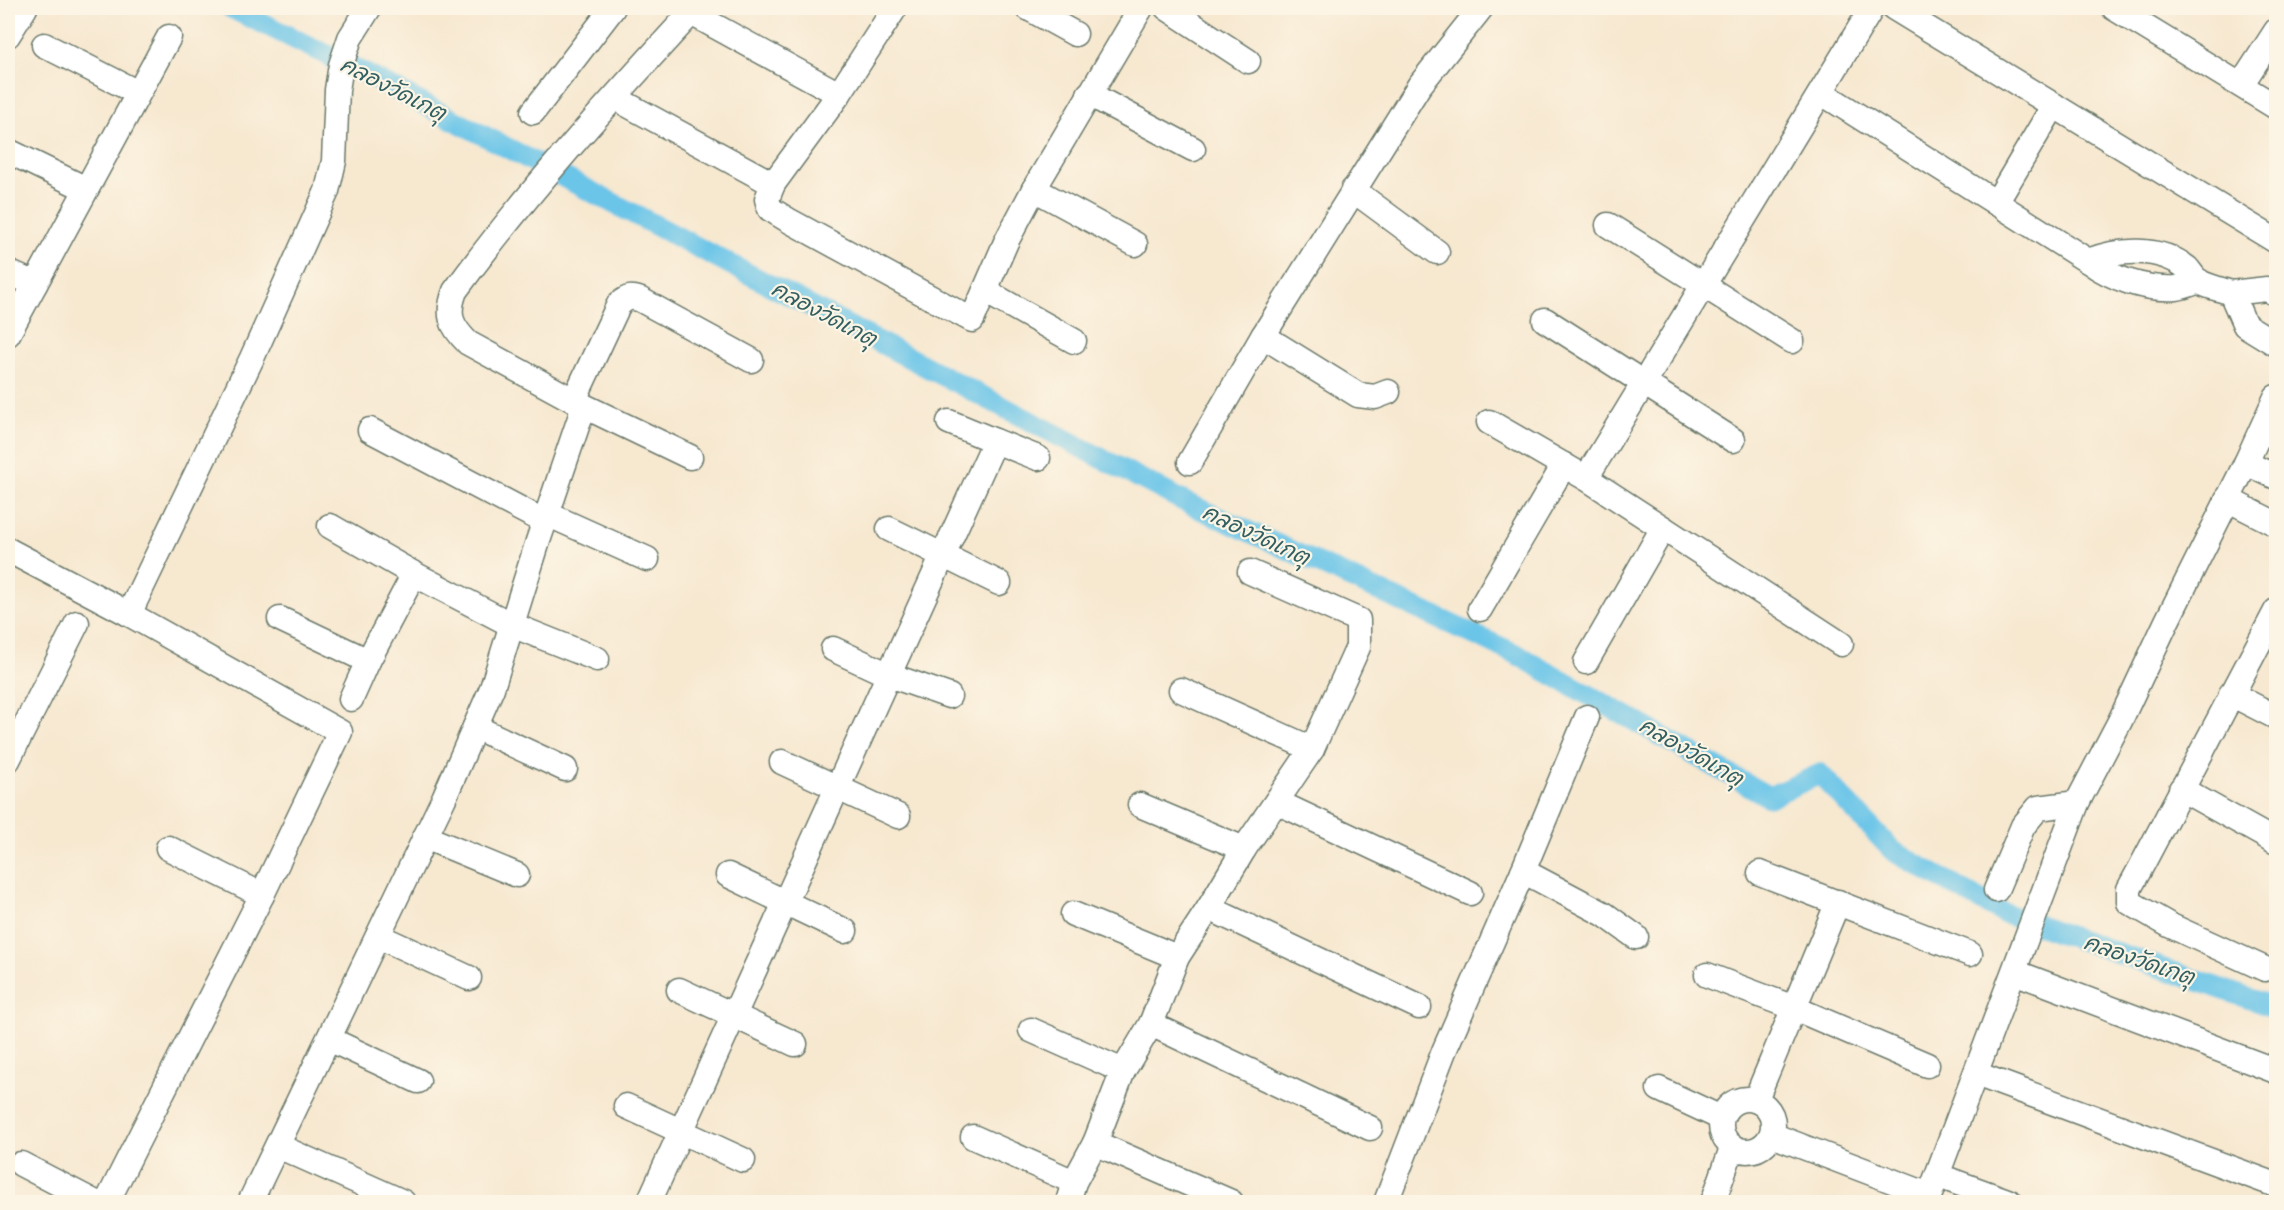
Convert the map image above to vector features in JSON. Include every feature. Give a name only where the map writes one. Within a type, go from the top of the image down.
[{"type":"street","points":[[8,35],[25,8]]},
{"type":"street","points":[[129,614],[252,358],[327,191],[334,161],[337,90],[341,64],[350,38],[369,8]]},
{"type":"street","points":[[533,111],[613,8]]},
{"type":"street","points":[[895,8],[839,94],[773,184],[767,199],[770,209],[972,320],[1006,242],[1034,189],[1141,8]]},
{"type":"street","points":[[1028,8],[1075,34]]},
{"type":"street","points":[[1167,8],[1248,60]]},
{"type":"street","points":[[1190,462],[1263,336],[1419,86],[1482,8]]},
{"type":"street","points":[[1586,478],[1872,8]]},
{"type":"street","points":[[1894,8],[2277,241]]},
{"type":"street","points":[[2114,8],[2277,107]]},
{"type":"street","points":[[690,457],[579,403],[468,343],[455,329],[449,307],[455,291],[534,188],[577,137],[691,13],[839,94]]},
{"type":"street","points":[[2241,86],[2277,31]]},
{"type":"street","points":[[8,334],[168,37]]},
{"type":"street","points":[[44,45],[138,93]]},
{"type":"street","points":[[1822,93],[2108,275],[2146,285],[2179,288],[2199,281]]},
{"type":"street","points":[[1089,94],[1193,149]]},
{"type":"street","points":[[626,104],[773,184]]},
{"type":"street","points":[[1996,203],[2054,105]]},
{"type":"street","points":[[8,151],[86,189]]},
{"type":"street","points":[[1034,189],[1135,244]]},
{"type":"street","points":[[1353,190],[1437,252]]},
{"type":"street","points":[[1608,225],[1792,341]]},
{"type":"street","points":[[2088,261],[2104,254],[2154,253],[2170,258],[2187,268],[2199,281],[2230,293],[2267,289],[2277,294]]},
{"type":"street","points":[[8,272],[34,284]]},
{"type":"street","points":[[985,291],[1074,341]]},
{"type":"street","points":[[2230,293],[2245,325],[2277,344]]},
{"type":"street","points":[[250,1203],[425,837],[492,688],[546,518],[579,403],[619,304],[627,297],[641,300],[751,360]]},
{"type":"street","points":[[1545,320],[1644,381],[1733,440]]},
{"type":"street","points":[[1263,336],[1358,395],[1375,397],[1388,392]]},
{"type":"street","points":[[1772,1136],[1928,1199],[2023,966],[2035,912],[2077,803],[2120,722],[2277,397]]},
{"type":"street","points":[[949,422],[1038,458]]},
{"type":"street","points":[[1489,422],[1586,478],[1841,644]]},
{"type":"street","points":[[370,430],[546,518],[647,559]]},
{"type":"street","points":[[649,1203],[994,441]]},
{"type":"street","points":[[2247,463],[2277,477]]},
{"type":"street","points":[[1480,609],[1564,465]]},
{"type":"street","points":[[2227,500],[2277,524]]},
{"type":"street","points":[[330,526],[414,574],[512,625],[597,659]]},
{"type":"street","points":[[1586,662],[1663,528]]},
{"type":"street","points":[[889,529],[999,582]]},
{"type":"street","points":[[8,550],[129,614],[340,732],[262,895],[107,1203]]},
{"type":"street","points":[[974,1137],[1071,1192],[1095,1143],[1123,1071],[1151,1024],[1177,957],[1244,849],[1312,749],[1358,647],[1358,620],[1250,572]]},
{"type":"street","points":[[351,699],[368,661],[414,574]]},
{"type":"street","points":[[2265,969],[2169,925],[2129,902],[2129,889],[2277,611]]},
{"type":"street","points":[[280,619],[368,661]]},
{"type":"street","points":[[8,760],[77,623]]},
{"type":"street","points":[[833,649],[889,675],[949,696]]},
{"type":"street","points":[[1181,690],[1312,749]]},
{"type":"street","points":[[2231,694],[2277,717]]},
{"type":"street","points":[[1386,1203],[1444,1051],[1587,717]]},
{"type":"street","points":[[475,727],[565,769]]},
{"type":"street","points":[[782,762],[898,816]]},
{"type":"street","points":[[2181,789],[2277,842]]},
{"type":"street","points":[[1277,802],[1470,892]]},
{"type":"street","points":[[1996,890],[2023,826],[2038,808],[2077,803]]},
{"type":"street","points":[[1140,805],[1244,849]]},
{"type":"street","points":[[425,837],[517,875]]},
{"type":"street","points":[[168,848],[262,895]]},
{"type":"street","points":[[1523,871],[1604,914],[1636,937]]},
{"type":"street","points":[[1760,873],[1970,954]]},
{"type":"street","points":[[728,875],[845,931]]},
{"type":"street","points":[[1756,1100],[1838,902]]},
{"type":"street","points":[[1209,908],[1419,1007]]},
{"type":"street","points":[[1073,914],[1177,957]]},
{"type":"street","points":[[378,936],[468,978]]},
{"type":"street","points":[[2023,966],[2277,1071]]},
{"type":"street","points":[[1707,975],[1794,1008],[1927,1065]]},
{"type":"street","points":[[679,990],[795,1044]]},
{"type":"street","points":[[1151,1024],[1370,1128]]},
{"type":"street","points":[[1031,1030],[1123,1071]]},
{"type":"street","points":[[329,1039],[418,1082]]},
{"type":"street","points":[[1987,1078],[2277,1185]]},
{"type":"street","points":[[1659,1089],[1721,1118]]},
{"type":"street","points":[[1737,1100],[1756,1100],[1767,1108],[1772,1121],[1772,1136],[1762,1146],[1745,1152],[1732,1148],[1722,1136],[1721,1118],[1726,1108],[1737,1100]]},
{"type":"street","points":[[626,1106],[743,1160]]},
{"type":"street","points":[[1095,1143],[1231,1203]]},
{"type":"street","points":[[278,1146],[403,1203]]},
{"type":"street","points":[[1713,1203],[1732,1148]]},
{"type":"street","points":[[21,1164],[94,1203]]},
{"type":"street","points":[[1950,1180],[2010,1203]]},
{"type":"waterway","name":"คลองวัดเกตุ","points":[[231,8],[364,73],[1189,504],[1518,655],[1769,797],[1820,774],[1893,851],[2003,913],[2276,1008]]}]
